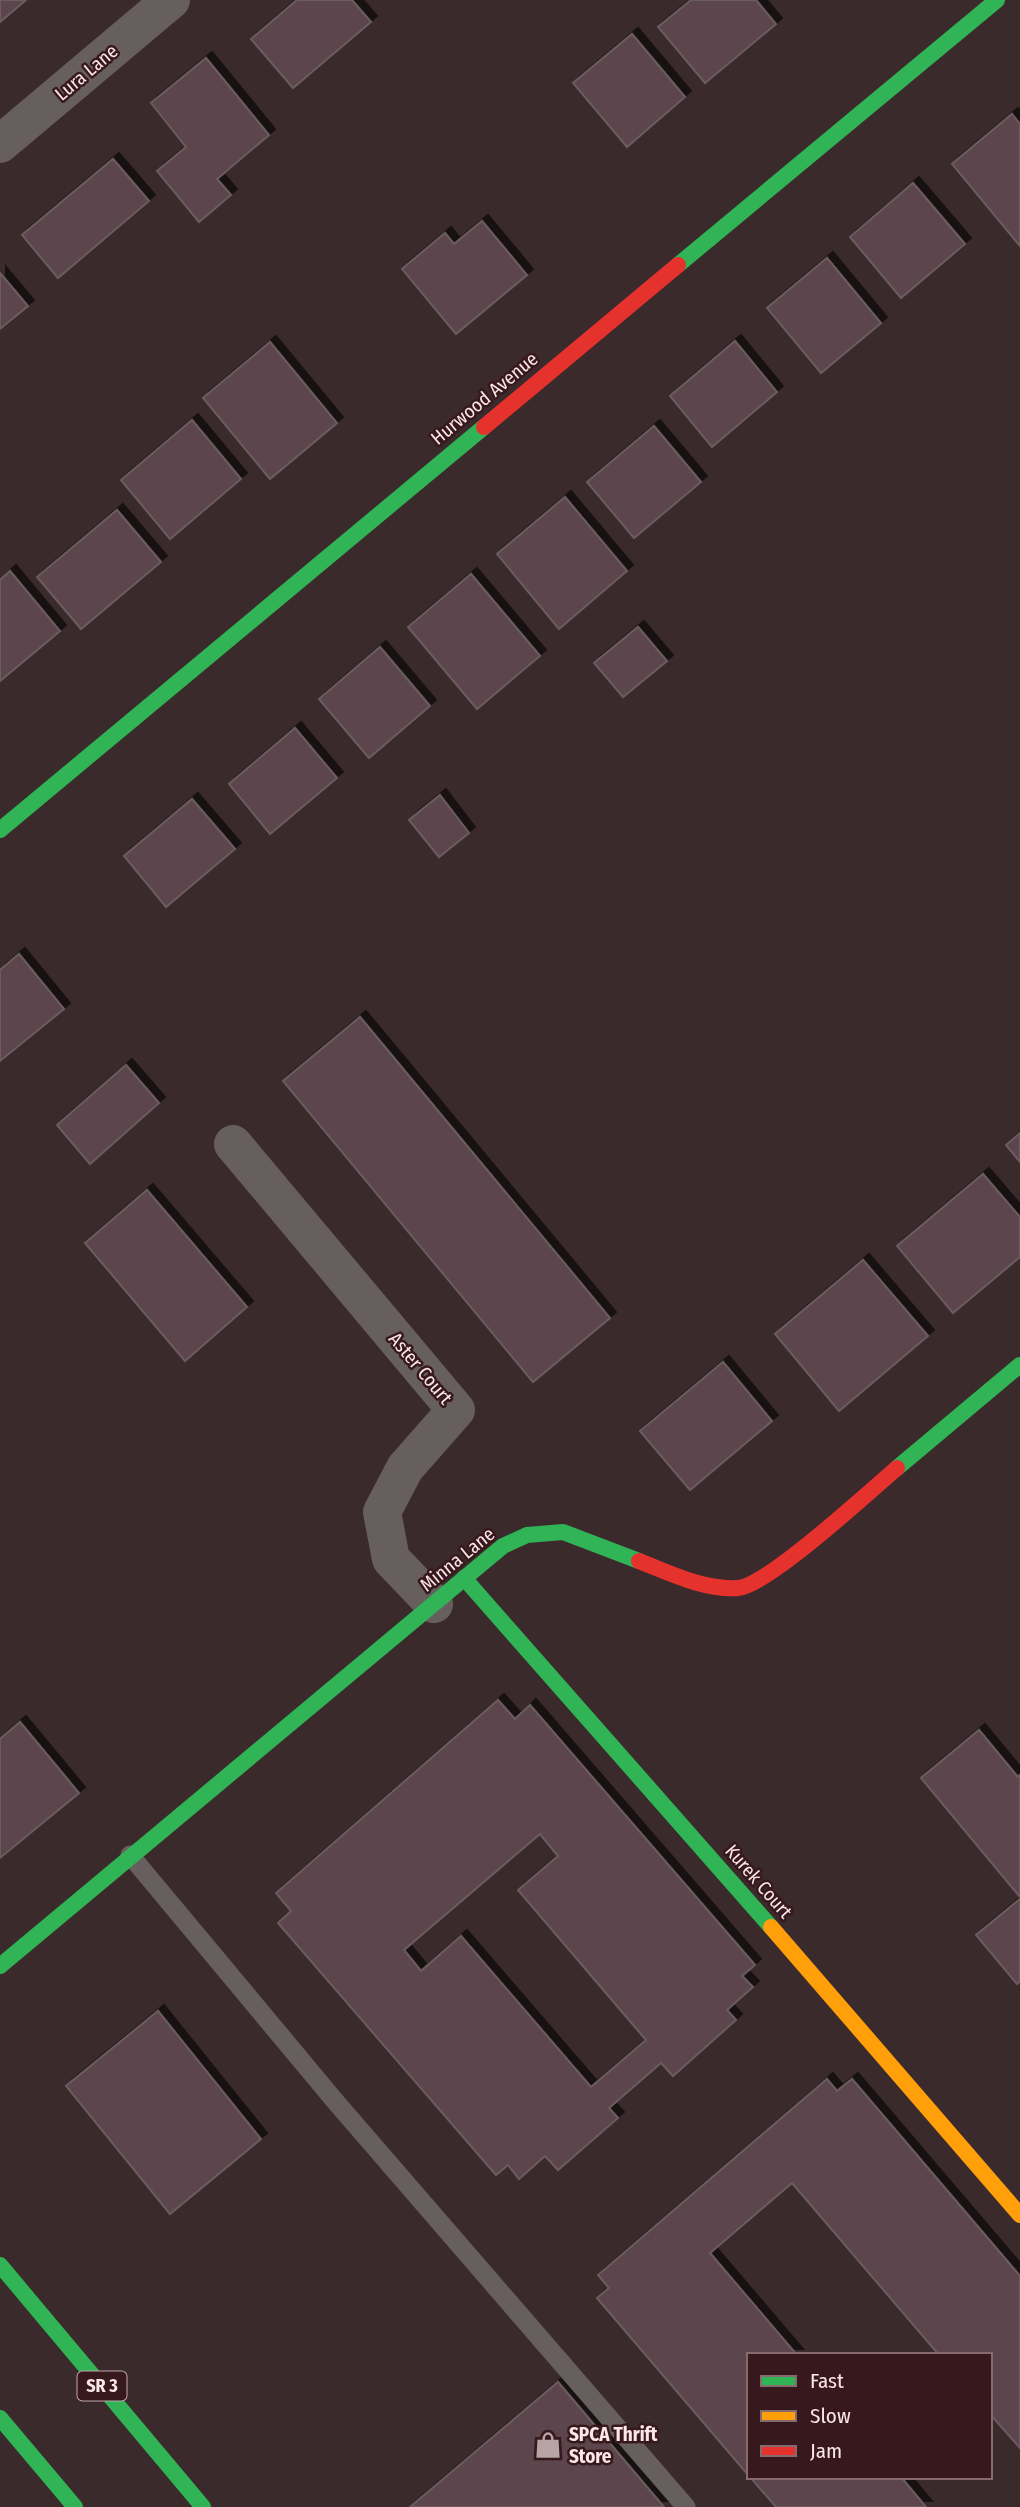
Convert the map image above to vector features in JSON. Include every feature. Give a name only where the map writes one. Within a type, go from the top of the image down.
[{"type":"street","name":"Lura Lane","points":[[0,144],[171,0]]},
{"type":"street","name":"Hurwood Avenue","points":[[0,830],[997,0]]},
{"type":"street","name":"Aster Court","points":[[233,1144],[456,1410],[405,1468],[382,1512],[391,1559],[434,1604]]},
{"type":"street","name":"Minna Lane","points":[[0,1966],[503,1546],[527,1535],[563,1532],[700,1584],[740,1588],[777,1569],[1020,1365]]},
{"type":"street","name":"Kurek Court","points":[[464,1577],[832,1996],[1020,2215]]},
{"type":"street","name":"SR 3","points":[[0,2266],[203,2507]]},
{"type":"street","points":[[0,2418],[75,2507]]},
{"type":"lane","points":[[130,1855],[335,2101],[686,2507]]},
{"type":"building","points":[[0,0],[26,0],[0,22]]},
{"type":"building","points":[[297,0],[352,0],[371,22],[293,88],[251,39]]},
{"type":"building","points":[[691,0],[756,0],[776,24],[705,83],[658,27]]},
{"type":"building","points":[[632,34],[685,97],[627,147],[573,83]]},
{"type":"building","points":[[206,58],[269,135],[217,179],[231,195],[199,222],[157,171],[186,147],[151,103]]},
{"type":"building","points":[[1012,114],[1020,124],[1020,246],[952,164]]},
{"type":"building","points":[[113,159],[149,201],[58,278],[22,235]]},
{"type":"building","points":[[913,183],[965,244],[901,298],[850,237]]},
{"type":"building","points":[[482,221],[527,275],[456,334],[402,269],[445,233],[454,244]]},
{"type":"building","points":[[827,258],[881,323],[821,373],[767,308]]},
{"type":"building","points":[[0,273],[28,306],[0,329]]},
{"type":"building","points":[[735,341],[777,392],[712,447],[670,396]]},
{"type":"building","points":[[270,342],[337,423],[270,479],[203,398]]},
{"type":"building","points":[[192,420],[241,479],[170,539],[121,480]]},
{"type":"building","points":[[654,426],[701,482],[634,538],[587,482]]},
{"type":"building","points":[[565,497],[627,571],[559,629],[497,554]]},
{"type":"building","points":[[117,510],[161,562],[81,629],[37,577]]},
{"type":"building","points":[[10,571],[60,631],[0,681],[0,580]]},
{"type":"building","points":[[471,574],[540,656],[477,709],[408,627]]},
{"type":"building","points":[[638,627],[667,661],[623,697],[594,663]]},
{"type":"building","points":[[380,647],[430,706],[369,758],[319,699]]},
{"type":"building","points":[[295,728],[337,778],[270,834],[229,784]]},
{"type":"building","points":[[440,795],[469,833],[439,857],[409,820]]},
{"type":"building","points":[[192,799],[235,849],[166,907],[124,856]]},
{"type":"building","points":[[19,954],[64,1009],[0,1061],[0,970]]},
{"type":"building","points":[[360,1017],[610,1318],[533,1382],[283,1081]]},
{"type":"building","points":[[126,1065],[159,1103],[90,1164],[57,1125]]},
{"type":"building","points":[[1020,1133],[1020,1162],[1006,1145]]},
{"type":"building","points":[[983,1174],[1020,1217],[1020,1257],[953,1313],[897,1246]]},
{"type":"building","points":[[147,1190],[247,1307],[185,1361],[85,1243]]},
{"type":"building","points":[[863,1260],[928,1336],[839,1411],[775,1334]]},
{"type":"building","points":[[723,1362],[772,1421],[690,1490],[640,1431]]},
{"type":"building","points":[[498,1700],[515,1719],[530,1705],[755,1965],[742,1976],[753,1987],[727,2010],[736,2020],[673,2076],[661,2063],[609,2108],[618,2118],[558,2170],[545,2156],[519,2179],[508,2165],[496,2175],[278,1923],[291,1911],[276,1893]],"holes":[[[540,1834],[558,1856],[518,1890],[646,2040],[591,2087],[461,1936],[421,1971],[404,1950]]]},
{"type":"building","points":[[20,1722],[79,1793],[0,1858],[0,1739]]},
{"type":"building","points":[[979,1730],[1018,1777],[1020,1775],[1020,1897],[921,1778]]},
{"type":"building","points":[[1020,1899],[1020,1981],[1017,1984],[976,1935]]},
{"type":"building","points":[[158,2011],[261,2139],[170,2214],[66,2086]]},
{"type":"building","points":[[827,2079],[837,2091],[852,2079],[1020,2276],[1020,2448],[992,2416],[992,2353],[937,2353],[792,2183],[710,2253],[795,2353],[747,2353],[747,2474],[597,2298],[609,2288],[598,2275]]},
{"type":"building","name":"SPCA Thrift Store","points":[[558,2382],[664,2507],[410,2507]]},
{"type":"building","points":[[752,2479],[903,2479],[926,2507],[776,2507]]},
{"type":"traffic: fast","points":[[678,265],[997,0]]},
{"type":"traffic: fast","points":[[0,830],[484,427]]},
{"type":"traffic: fast","points":[[897,1468],[1020,1365]]},
{"type":"traffic: fast","points":[[0,1966],[503,1546],[527,1535],[563,1532],[639,1561]]},
{"type":"traffic: fast","points":[[464,1578],[771,1927]]},
{"type":"traffic: fast","points":[[0,2265],[203,2507]]},
{"type":"traffic: fast","points":[[0,2418],[75,2507]]},
{"type":"traffic: slow","points":[[771,1927],[1020,2215]]},
{"type":"traffic: jam","points":[[484,427],[678,265]]},
{"type":"traffic: jam","points":[[639,1561],[687,1580],[712,1586],[738,1588],[752,1583],[818,1536],[897,1468]]},
{"type":"place","name":"SPCA Thrift Store","points":[[548,2445]]}]
